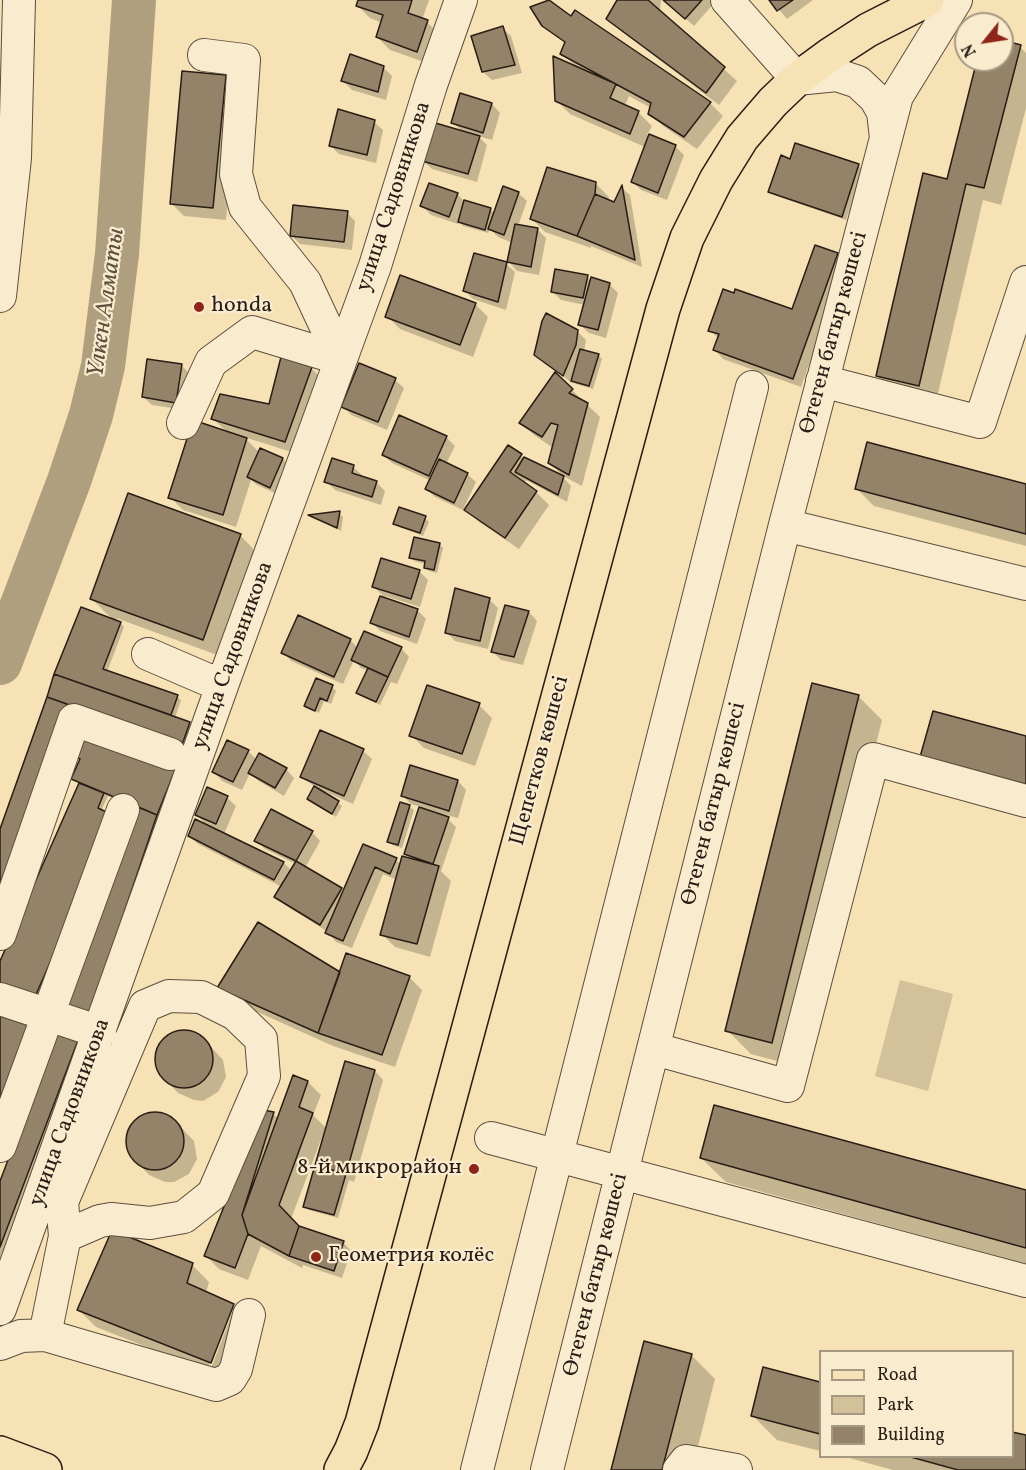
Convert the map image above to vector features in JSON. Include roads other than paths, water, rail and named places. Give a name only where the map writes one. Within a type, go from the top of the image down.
[{"type":"main road","name":"Щепетков көшесі","points":[[341,1470],[362,1423],[670,289],[687,238],[716,180],[742,138],[772,102],[797,79],[868,30],[927,0]]},
{"type":"main road","points":[[0,1453],[45,1470]]},
{"type":"street","points":[[0,296],[15,158],[19,0]]},
{"type":"street","name":"улица Садовникова","points":[[0,1309],[223,683],[375,266],[431,85],[461,0]]},
{"type":"street","points":[[727,0],[797,79]]},
{"type":"street","name":"Өтеген батыр көшесі","points":[[547,1470],[655,1049],[785,525],[897,96],[956,0]]},
{"type":"street","points":[[204,55],[244,60],[236,174],[244,207],[305,282],[341,359]]},
{"type":"street","name":"Өтеген батыр көшесі","points":[[797,79],[837,75],[858,82],[875,98],[883,112],[887,139]]},
{"type":"street","points":[[822,381],[980,422],[1026,282]]},
{"type":"street","points":[[183,423],[211,362],[252,332],[341,359]]},
{"type":"street","points":[[477,1470],[752,387]]},
{"type":"street","points":[[785,525],[1026,584]]},
{"type":"street","points":[[148,654],[206,679],[223,683]]},
{"type":"street","points":[[0,934],[74,720],[170,754]]},
{"type":"street","points":[[655,1049],[788,1086],[873,759],[1026,801]]},
{"type":"street","points":[[0,1146],[123,810]]},
{"type":"street","points":[[45,1335],[65,1236],[62,1202],[145,1006],[169,996],[201,997],[234,1014],[261,1039],[264,1076],[213,1194],[184,1217],[150,1222],[111,1219],[100,1221],[65,1236]]},
{"type":"street","points":[[0,999],[100,1032]]},
{"type":"street","points":[[491,1138],[1026,1281]]},
{"type":"street","points":[[0,1344],[21,1336],[45,1335],[216,1385],[230,1379],[236,1369],[249,1315]]},
{"type":"street","points":[[679,1470],[686,1461],[736,1470]]},
{"type":"waterway","name":"Үлкен Алматы","points":[[0,663],[69,481],[91,415],[103,366],[117,254],[134,0]]},
{"type":"place","name":"honda","points":[[199,307]]},
{"type":"place","name":"8-й микрорайон","points":[[474,1169]]},
{"type":"place","name":"Геометрия колёс","points":[[316,1257]]}]
